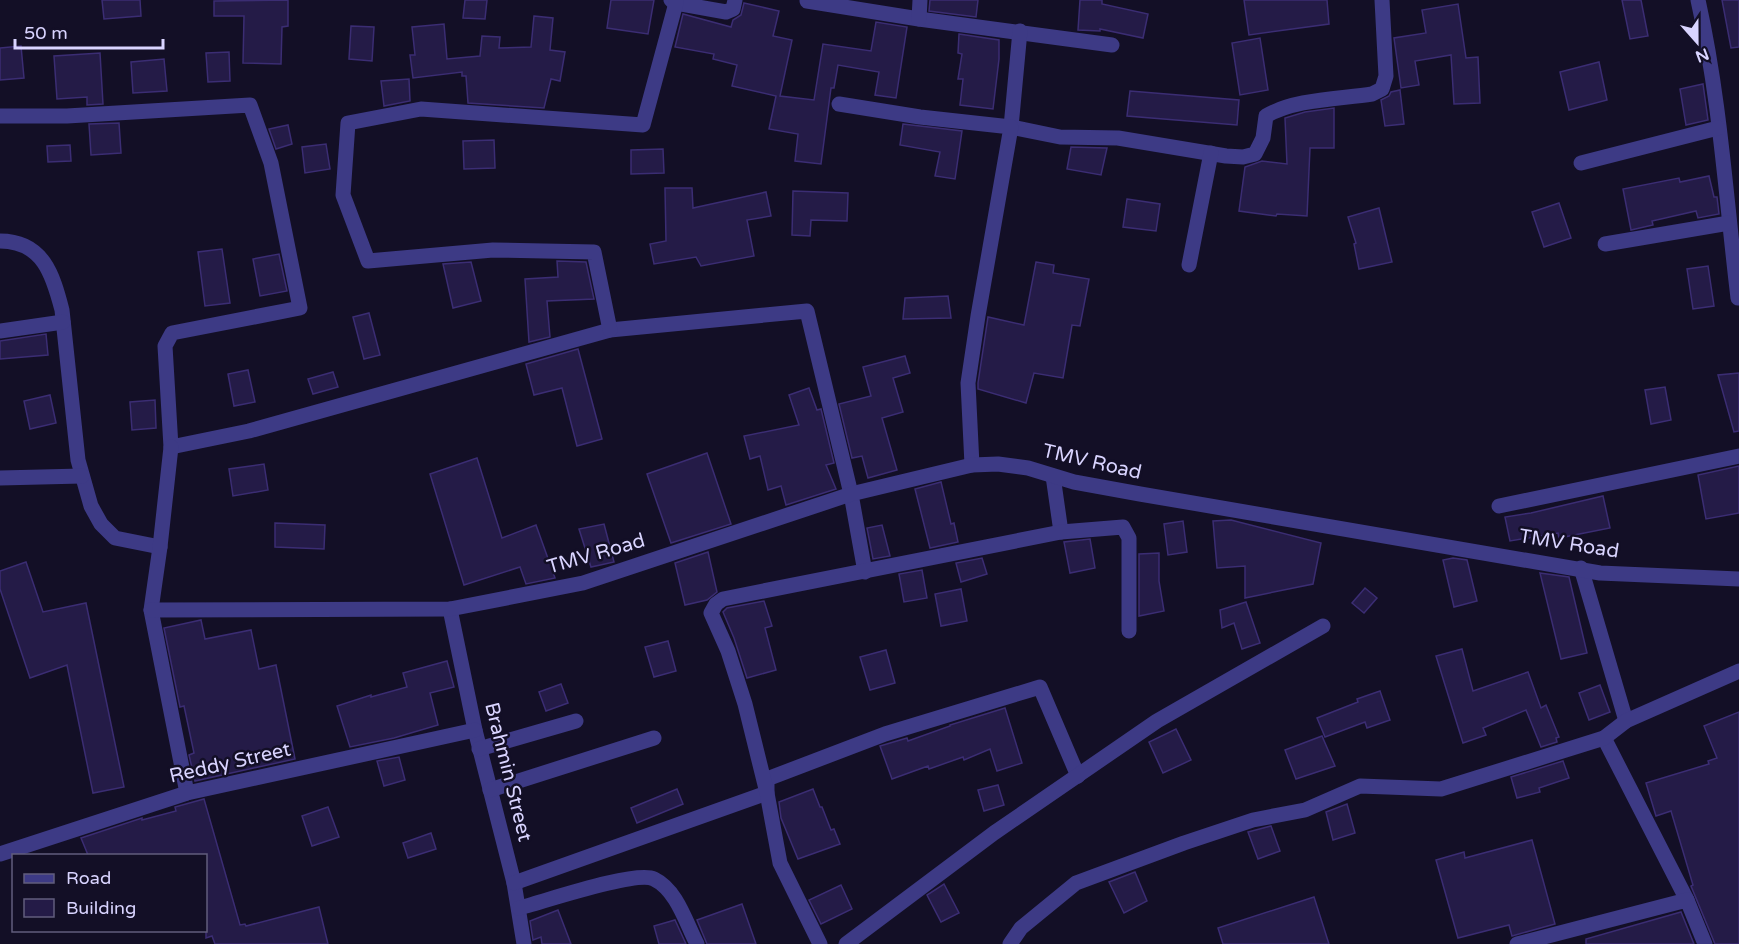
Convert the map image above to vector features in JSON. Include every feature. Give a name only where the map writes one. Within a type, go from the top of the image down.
[{"type":"street","points":[[610,330],[594,252],[493,250],[368,261],[343,195],[348,123],[420,109],[643,125],[673,2],[726,12],[733,9],[735,0]]},
{"type":"street","points":[[919,19],[920,0]]},
{"type":"street","points":[[839,104],[920,117],[1011,127],[1060,137],[1118,138],[1243,157],[1256,154],[1263,138],[1266,116],[1275,110],[1296,104],[1372,94],[1382,89],[1386,76],[1382,0]]},
{"type":"street","points":[[1698,0],[1708,45],[1738,298]]},
{"type":"street","points":[[807,1],[919,19],[1112,45]]},
{"type":"street","points":[[972,465],[968,383],[1011,127],[1020,31]]},
{"type":"street","points":[[0,116],[67,116],[250,105],[271,163],[300,308],[172,333],[165,346],[171,447],[151,610],[187,793]]},
{"type":"street","points":[[1581,163],[1718,129]]},
{"type":"street","points":[[1189,265],[1211,153]]},
{"type":"street","points":[[1605,244],[1729,223]]},
{"type":"street","points":[[0,241],[11,241],[34,250],[47,266],[56,287],[63,322],[75,436],[82,477],[91,506],[101,524],[116,538],[160,547]]},
{"type":"street","points":[[171,447],[249,431],[610,330],[807,311],[850,494],[865,572]]},
{"type":"street","points":[[0,331],[63,322]]},
{"type":"street","points":[[1499,506],[1739,456]]},
{"type":"street","name":"TMV Road","points":[[151,610],[450,609],[583,583],[850,494],[972,465],[998,464],[1028,468],[1085,484],[1600,573],[1739,579]]},
{"type":"street","points":[[1053,476],[1061,532]]},
{"type":"street","points":[[0,478],[82,477]]},
{"type":"street","points":[[820,944],[780,863],[767,793],[745,704],[728,651],[711,613],[712,608],[723,599],[1061,532],[1123,527],[1127,532],[1129,631]]},
{"type":"street","points":[[1581,568],[1626,721]]},
{"type":"street","name":"Brahmin Street","points":[[450,609],[479,749],[514,883],[524,944]]},
{"type":"street","points":[[846,944],[994,833],[1157,721],[1323,626]]},
{"type":"street","points":[[1010,944],[1020,928],[1076,883],[1252,820],[1305,810],[1360,786],[1441,789],[1604,738],[1626,721],[1739,671]]},
{"type":"street","points":[[767,793],[767,779],[885,734],[1040,687],[1078,776]]},
{"type":"street","points":[[479,749],[576,721]]},
{"type":"street","name":"Reddy Street","points":[[0,854],[187,793],[475,730]]},
{"type":"street","points":[[490,790],[654,738]]},
{"type":"street","points":[[1604,738],[1687,900],[1705,944]]},
{"type":"street","points":[[514,883],[767,793]]},
{"type":"street","points":[[519,908],[634,877],[654,878],[673,895],[697,944]]},
{"type":"street","points":[[1517,944],[1687,900]]},
{"type":"building","points":[[102,0],[140,0],[141,16],[104,19]]},
{"type":"building","points":[[288,0],[288,26],[282,27],[281,64],[243,63],[244,16],[214,16],[214,1]]},
{"type":"building","points":[[465,0],[487,0],[485,19],[463,18]]},
{"type":"building","points":[[611,0],[654,0],[648,34],[607,28]]},
{"type":"building","points":[[930,0],[978,0],[976,17],[929,11]]},
{"type":"building","points":[[1080,0],[1102,0],[1102,4],[1148,14],[1143,38],[1100,29],[1100,31],[1078,30]]},
{"type":"building","points":[[1244,0],[1327,0],[1329,24],[1249,35]]},
{"type":"building","points":[[1622,0],[1641,0],[1648,36],[1630,39]]},
{"type":"building","points":[[1722,0],[1739,0],[1739,47],[1731,48]]},
{"type":"building","points":[[744,3],[779,11],[773,36],[792,40],[780,96],[814,100],[823,44],[871,51],[876,22],[907,27],[896,98],[875,95],[879,72],[838,65],[834,88],[831,88],[821,164],[795,161],[798,134],[769,129],[776,96],[732,86],[737,65],[713,59],[714,54],[675,47],[683,14],[731,27],[733,20],[741,15]]},
{"type":"building","points":[[1458,4],[1466,58],[1478,57],[1480,103],[1454,104],[1451,55],[1415,61],[1419,85],[1401,88],[1394,38],[1426,33],[1422,10]]},
{"type":"building","points":[[534,16],[553,18],[550,50],[565,52],[560,81],[551,79],[544,108],[468,103],[466,76],[462,76],[462,72],[413,78],[410,55],[415,55],[412,27],[444,24],[447,59],[480,56],[482,36],[500,37],[499,48],[531,47]]},
{"type":"building","points":[[351,26],[374,27],[372,61],[349,59]]},
{"type":"building","points":[[959,34],[999,40],[993,109],[960,105],[963,79],[958,79],[962,54],[958,53]]},
{"type":"building","points":[[1260,38],[1268,90],[1240,95],[1232,43]]},
{"type":"building","points":[[21,46],[24,78],[0,80],[0,48]]},
{"type":"building","points":[[229,52],[230,81],[208,82],[206,53]]},
{"type":"building","points":[[100,53],[103,104],[87,105],[87,97],[57,99],[54,56]]},
{"type":"building","points":[[164,59],[167,91],[133,93],[131,62]]},
{"type":"building","points":[[1599,62],[1607,100],[1569,110],[1560,72]]},
{"type":"building","points":[[409,79],[410,101],[384,106],[381,81]]},
{"type":"building","points":[[1703,84],[1708,120],[1686,125],[1680,89]]},
{"type":"building","points":[[1400,90],[1404,124],[1385,126],[1381,100],[1389,96],[1391,92]]},
{"type":"building","points":[[1130,91],[1239,100],[1237,125],[1127,116]]},
{"type":"building","points":[[1334,108],[1334,148],[1310,148],[1307,216],[1277,214],[1276,216],[1239,211],[1245,167],[1262,161],[1287,164],[1285,118],[1305,112]]},
{"type":"building","points":[[119,123],[121,153],[91,155],[89,124]]},
{"type":"building","points":[[903,124],[962,131],[955,179],[935,176],[940,152],[900,145]]},
{"type":"building","points":[[288,125],[292,144],[276,149],[269,129]]},
{"type":"building","points":[[494,140],[495,168],[464,169],[463,141]]},
{"type":"building","points":[[326,144],[330,169],[305,173],[302,147]]},
{"type":"building","points":[[70,145],[71,161],[48,162],[47,146]]},
{"type":"building","points":[[1071,147],[1107,148],[1101,175],[1067,169]]},
{"type":"building","points":[[663,149],[664,173],[631,174],[631,150]]},
{"type":"building","points":[[1709,176],[1714,197],[1717,197],[1719,214],[1698,218],[1696,211],[1652,221],[1653,225],[1631,230],[1623,189],[1679,178],[1680,182]]},
{"type":"building","points":[[665,188],[692,188],[693,208],[766,192],[771,216],[747,220],[754,256],[701,266],[696,257],[654,264],[650,244],[666,241]]},
{"type":"building","points":[[793,191],[848,193],[847,221],[811,220],[810,236],[792,235]]},
{"type":"building","points":[[1127,199],[1160,204],[1156,231],[1123,227]]},
{"type":"building","points":[[1559,203],[1571,238],[1544,247],[1532,212]]},
{"type":"building","points":[[1379,208],[1392,262],[1359,269],[1354,244],[1356,243],[1348,217]]},
{"type":"building","points":[[222,249],[230,303],[205,306],[198,252]]},
{"type":"building","points":[[279,254],[287,291],[260,296],[253,259]]},
{"type":"building","points":[[557,261],[586,262],[594,299],[547,301],[550,337],[529,342],[525,279],[558,277]]},
{"type":"building","points":[[471,262],[481,301],[453,308],[443,264]]},
{"type":"building","points":[[1036,262],[1054,265],[1053,273],[1089,279],[1080,326],[1072,325],[1063,378],[1034,373],[1026,403],[978,389],[978,383],[988,317],[1024,325]]},
{"type":"building","points":[[1708,266],[1714,306],[1693,309],[1687,269]]},
{"type":"building","points":[[948,296],[951,318],[903,319],[905,298]]},
{"type":"building","points":[[369,313],[380,355],[364,359],[353,317]]},
{"type":"building","points":[[46,334],[48,355],[0,359],[0,341]]},
{"type":"building","points":[[578,349],[602,439],[577,446],[562,388],[534,395],[526,364]]},
{"type":"building","points":[[905,356],[910,373],[893,378],[903,412],[882,418],[897,470],[868,478],[862,456],[852,458],[839,404],[871,396],[863,367]]},
{"type":"building","points":[[248,370],[255,402],[234,406],[228,374]]},
{"type":"building","points":[[333,372],[338,387],[313,394],[308,379]]},
{"type":"building","points":[[1739,373],[1739,431],[1734,432],[1718,375]]},
{"type":"building","points":[[1665,387],[1671,420],[1651,424],[1645,390]]},
{"type":"building","points":[[809,388],[817,410],[821,409],[834,463],[826,465],[836,489],[786,505],[781,486],[768,490],[760,456],[750,459],[744,436],[799,425],[789,395]]},
{"type":"building","points":[[50,395],[56,423],[30,429],[24,401]]},
{"type":"building","points":[[155,400],[156,428],[132,430],[130,402]]},
{"type":"building","points":[[707,453],[731,524],[671,543],[647,474]]},
{"type":"building","points":[[477,458],[502,538],[536,525],[555,578],[526,584],[520,567],[464,585],[430,474]]},
{"type":"building","points":[[264,464],[268,490],[233,496],[229,469]]},
{"type":"building","points":[[1739,466],[1739,513],[1706,519],[1698,475]]},
{"type":"building","points":[[941,482],[951,524],[954,523],[958,542],[930,548],[915,489]]},
{"type":"building","points":[[1603,496],[1610,528],[1559,538],[1558,533],[1510,541],[1505,517]]},
{"type":"building","points":[[1231,520],[1321,543],[1313,584],[1245,598],[1245,566],[1217,568],[1213,521]]},
{"type":"building","points":[[1183,521],[1187,552],[1168,555],[1164,524]]},
{"type":"building","points":[[275,523],[325,525],[324,549],[275,547]]},
{"type":"building","points":[[604,524],[614,562],[591,567],[579,529]]},
{"type":"building","points":[[882,525],[890,556],[873,559],[867,528]]},
{"type":"building","points":[[1090,539],[1095,568],[1070,573],[1064,542]]},
{"type":"building","points":[[708,552],[717,592],[707,600],[685,605],[675,563]]},
{"type":"building","points":[[1159,553],[1159,581],[1164,611],[1139,616],[1139,554]]},
{"type":"building","points":[[982,558],[987,574],[961,582],[956,563]]},
{"type":"building","points":[[1453,558],[1467,560],[1477,601],[1454,607],[1443,560]]},
{"type":"building","points":[[26,562],[43,612],[86,603],[124,787],[93,793],[67,665],[30,678],[0,589],[0,571]]},
{"type":"building","points":[[922,570],[927,598],[904,602],[899,574]]},
{"type":"building","points":[[1540,573],[1569,577],[1587,653],[1561,659]]},
{"type":"building","points":[[1365,588],[1377,598],[1364,613],[1352,603]]},
{"type":"building","points":[[961,589],[967,621],[941,626],[935,594]]},
{"type":"building","points":[[764,601],[772,626],[765,628],[776,670],[747,678],[723,612],[727,608]]},
{"type":"building","points":[[1246,602],[1260,643],[1242,649],[1234,623],[1222,628],[1220,610]]},
{"type":"building","points":[[201,620],[205,639],[251,630],[259,669],[276,665],[295,759],[195,781],[189,755],[194,753],[184,706],[180,707],[164,628]]},
{"type":"building","points":[[668,641],[676,671],[654,677],[645,647]]},
{"type":"building","points":[[1462,649],[1473,691],[1528,672],[1541,708],[1546,705],[1559,737],[1556,738],[1557,742],[1541,747],[1526,710],[1483,728],[1486,735],[1463,743],[1436,656]]},
{"type":"building","points":[[886,650],[895,683],[870,690],[860,657]]},
{"type":"building","points":[[447,661],[454,687],[430,693],[438,725],[394,738],[350,747],[337,706],[407,687],[403,673]]},
{"type":"building","points":[[561,684],[568,703],[546,711],[539,692]]},
{"type":"building","points":[[1600,685],[1610,712],[1589,720],[1579,693]]},
{"type":"building","points":[[1380,691],[1390,720],[1367,728],[1365,722],[1325,737],[1317,718]]},
{"type":"building","points":[[1005,708],[1022,763],[997,771],[990,749],[964,760],[963,757],[929,769],[928,766],[892,779],[880,746],[907,738],[908,741]]},
{"type":"building","points":[[1739,712],[1739,944],[1715,944],[1691,886],[1693,885],[1671,811],[1656,816],[1646,783],[1709,764],[1708,761],[1717,758],[1704,726]]},
{"type":"building","points":[[1176,729],[1191,760],[1163,773],[1149,742]]},
{"type":"building","points":[[1322,736],[1335,766],[1296,779],[1285,750]]},
{"type":"building","points":[[399,757],[405,780],[384,786],[377,761]]},
{"type":"building","points":[[1563,761],[1569,778],[1539,788],[1540,792],[1517,798],[1511,777]]},
{"type":"building","points":[[998,785],[1004,805],[984,811],[978,790]]},
{"type":"building","points":[[677,789],[683,804],[637,823],[631,808]]},
{"type":"building","points":[[813,789],[831,830],[834,829],[840,844],[798,859],[781,818],[779,802]]},
{"type":"building","points":[[204,799],[240,925],[245,924],[246,926],[319,907],[328,944],[215,944],[212,936],[206,938],[207,854],[88,854],[81,838],[142,818],[142,820],[176,811],[175,807]]},
{"type":"building","points":[[1347,804],[1355,833],[1333,840],[1326,812]]},
{"type":"building","points":[[328,807],[339,837],[312,846],[302,816]]},
{"type":"building","points":[[1271,826],[1280,851],[1258,859],[1248,832]]},
{"type":"building","points":[[431,833],[436,849],[408,858],[403,843]]},
{"type":"building","points":[[1532,840],[1555,924],[1512,936],[1509,925],[1458,938],[1436,860],[1464,852],[1465,858]]},
{"type":"building","points":[[1135,872],[1147,901],[1124,913],[1109,882]]},
{"type":"building","points":[[944,884],[959,913],[941,922],[927,895]]},
{"type":"building","points":[[841,885],[852,909],[821,924],[809,900]]},
{"type":"building","points":[[1314,897],[1329,944],[1223,944],[1218,928]]},
{"type":"building","points":[[742,904],[756,944],[707,944],[697,920]]},
{"type":"building","points":[[558,910],[571,944],[542,944],[541,937],[533,940],[530,921]]},
{"type":"building","points":[[1681,912],[1694,944],[1586,944],[1586,939]]},
{"type":"building","points":[[675,920],[686,944],[659,944],[654,926]]}]
